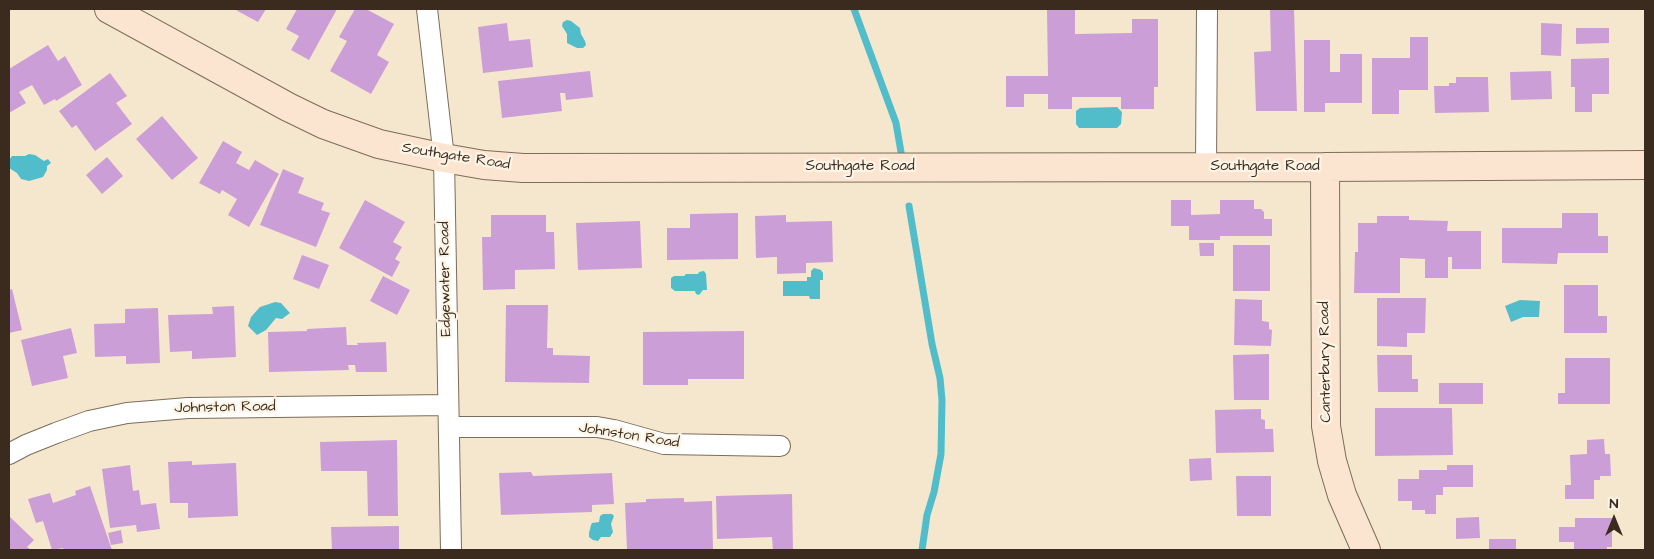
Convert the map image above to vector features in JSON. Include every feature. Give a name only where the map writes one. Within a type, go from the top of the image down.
[{"type":"street","name":"Southgate Road","points":[[109,9],[288,107],[324,124],[379,144],[484,165],[523,168],[1645,165]]},
{"type":"street","name":"Edgewater Road","points":[[427,9],[444,158],[451,550]]},
{"type":"street","points":[[1206,167],[1208,9]]},
{"type":"street","name":"Canterbury Road","points":[[1325,167],[1326,426],[1332,461],[1342,495],[1366,550]]},
{"type":"street","name":"Johnston Road","points":[[9,454],[56,432],[127,413],[188,408],[448,405]]},
{"type":"street","name":"Johnston Road","points":[[448,427],[597,427],[664,444],[780,446]]},
{"type":"water","points":[[567,20],[580,28],[586,45],[583,48],[577,48],[567,43],[567,34],[562,26],[563,22]]},
{"type":"water","points":[[1117,107],[1122,112],[1121,124],[1117,128],[1079,128],[1076,124],[1076,111],[1080,108]]},
{"type":"water","points":[[29,154],[35,155],[44,161],[48,159],[51,163],[47,166],[43,177],[29,181],[21,179],[17,173],[9,168],[9,160],[12,156],[25,156]]},
{"type":"water","points":[[814,268],[821,270],[823,273],[823,280],[820,280],[820,299],[810,299],[809,296],[783,296],[783,281],[807,281],[807,277],[811,277],[811,271]]},
{"type":"water","points":[[704,271],[706,274],[707,290],[703,290],[699,295],[695,291],[675,291],[671,288],[671,278],[674,276],[698,274]]},
{"type":"water","points":[[1520,300],[1540,301],[1539,317],[1523,317],[1511,322],[1505,306]]},
{"type":"water","points":[[275,302],[281,303],[290,313],[282,319],[276,318],[266,330],[257,335],[248,326],[251,317],[260,307]]},
{"type":"water","points":[[612,514],[614,516],[611,524],[613,532],[610,537],[601,537],[598,541],[593,540],[589,537],[591,525],[592,523],[599,522],[600,516]]},
{"type":"building","points":[[234,9],[266,9],[258,22]]},
{"type":"building","points":[[297,9],[337,9],[309,60],[291,50],[299,36],[286,29]]},
{"type":"building","points":[[355,9],[366,9],[394,24],[377,55],[389,62],[371,94],[330,71],[347,41],[339,37]]},
{"type":"building","points":[[1047,9],[1075,9],[1075,34],[1132,33],[1132,19],[1158,19],[1158,87],[1154,87],[1154,109],[1121,109],[1121,97],[1072,97],[1072,109],[1048,109],[1048,94],[1024,94],[1024,107],[1006,107],[1006,76],[1048,76]]},
{"type":"building","points":[[1270,9],[1294,9],[1297,111],[1256,111],[1254,52],[1271,51]]},
{"type":"building","points":[[507,23],[509,41],[530,39],[533,67],[483,73],[478,27]]},
{"type":"building","points":[[1541,23],[1562,24],[1561,56],[1541,55]]},
{"type":"building","points":[[1576,28],[1609,28],[1609,43],[1576,44]]},
{"type":"building","points":[[1410,37],[1428,37],[1428,90],[1399,90],[1399,114],[1372,114],[1372,58],[1410,58]]},
{"type":"building","points":[[1304,40],[1330,40],[1330,72],[1340,72],[1340,54],[1362,54],[1362,103],[1325,103],[1325,112],[1304,112]]},
{"type":"building","points":[[48,45],[58,61],[65,56],[82,85],[56,101],[55,99],[44,105],[32,85],[19,92],[26,103],[9,113],[9,69]]},
{"type":"building","points":[[1609,58],[1609,94],[1592,94],[1592,112],[1575,112],[1575,87],[1571,87],[1571,59]]},
{"type":"building","points":[[590,71],[593,97],[566,100],[565,93],[560,93],[562,111],[502,118],[498,81]]},
{"type":"building","points":[[1551,71],[1552,99],[1511,100],[1510,72]]},
{"type":"building","points":[[110,73],[127,96],[116,103],[132,124],[95,151],[76,125],[72,128],[59,111]]},
{"type":"building","points":[[1456,77],[1488,77],[1489,112],[1435,113],[1434,86],[1449,86],[1449,83],[1456,83]]},
{"type":"building","points":[[162,116],[198,158],[172,180],[136,139]]},
{"type":"building","points":[[223,141],[242,152],[236,163],[249,170],[255,160],[279,174],[249,227],[228,215],[237,199],[222,190],[220,194],[199,183]]},
{"type":"building","points":[[107,157],[123,176],[102,194],[86,175]]},
{"type":"building","points":[[283,169],[304,178],[298,193],[324,203],[321,210],[330,213],[316,247],[260,225]]},
{"type":"building","points":[[365,200],[405,222],[393,242],[402,247],[395,259],[400,262],[392,277],[339,248]]},
{"type":"building","points":[[1171,200],[1191,200],[1191,215],[1220,214],[1220,200],[1254,200],[1254,209],[1261,209],[1264,212],[1264,219],[1272,219],[1272,236],[1220,236],[1220,240],[1189,240],[1189,226],[1171,226]]},
{"type":"building","points":[[738,213],[738,259],[667,260],[667,228],[690,228],[690,214]]},
{"type":"building","points":[[1562,213],[1598,213],[1598,236],[1608,236],[1608,253],[1558,253],[1557,264],[1502,263],[1502,228],[1562,228]]},
{"type":"building","points":[[491,215],[546,215],[546,232],[554,232],[555,269],[515,270],[515,289],[483,290],[482,237],[491,237]]},
{"type":"building","points":[[786,215],[786,222],[832,221],[833,262],[806,263],[806,273],[777,274],[777,257],[756,258],[755,216]]},
{"type":"building","points":[[1377,216],[1409,216],[1409,220],[1448,221],[1447,231],[1481,231],[1481,269],[1452,269],[1452,257],[1448,257],[1448,278],[1425,278],[1425,259],[1400,258],[1400,293],[1354,293],[1355,252],[1358,252],[1358,223],[1377,223]]},
{"type":"building","points":[[640,221],[642,268],[578,270],[576,223]]},
{"type":"building","points":[[1199,243],[1214,243],[1214,256],[1200,256]]},
{"type":"building","points":[[1233,245],[1270,245],[1270,291],[1233,291]]},
{"type":"building","points":[[302,255],[329,265],[319,289],[293,279]]},
{"type":"building","points":[[383,276],[410,290],[397,315],[370,301]]},
{"type":"building","points":[[1564,285],[1598,285],[1598,316],[1607,316],[1607,333],[1564,333]]},
{"type":"building","points":[[12,289],[22,330],[9,333],[9,290]]},
{"type":"building","points":[[1377,298],[1426,298],[1425,333],[1407,333],[1407,347],[1377,346]]},
{"type":"building","points":[[1235,299],[1262,300],[1262,321],[1269,322],[1269,329],[1272,330],[1271,346],[1234,345]]},
{"type":"building","points":[[506,305],[548,305],[547,348],[553,348],[553,355],[590,356],[589,383],[505,382]]},
{"type":"building","points":[[234,306],[236,357],[192,359],[192,351],[170,352],[168,315],[213,314],[212,307]]},
{"type":"building","points":[[158,308],[160,363],[126,364],[126,356],[95,357],[94,324],[125,323],[125,309]]},
{"type":"building","points":[[346,327],[347,345],[386,342],[387,372],[356,372],[355,365],[348,365],[349,370],[269,372],[268,332]]},
{"type":"building","points":[[71,328],[77,353],[63,356],[68,378],[32,386],[21,340]]},
{"type":"building","points":[[744,331],[744,379],[688,379],[688,385],[643,385],[643,332]]},
{"type":"building","points":[[1269,354],[1269,400],[1234,400],[1233,355]]},
{"type":"building","points":[[1377,355],[1412,355],[1412,379],[1418,379],[1418,392],[1378,392]]},
{"type":"building","points":[[1565,358],[1610,358],[1610,404],[1558,404],[1558,393],[1565,393]]},
{"type":"building","points":[[1439,383],[1483,383],[1483,404],[1439,404]]},
{"type":"building","points":[[1375,408],[1452,408],[1453,455],[1375,456]]},
{"type":"building","points":[[1261,409],[1261,419],[1265,420],[1265,429],[1273,429],[1274,452],[1216,453],[1215,410]]},
{"type":"building","points":[[1604,439],[1605,454],[1610,454],[1611,476],[1600,476],[1600,480],[1594,480],[1594,499],[1565,499],[1565,485],[1571,485],[1570,455],[1587,454],[1587,440]]},
{"type":"building","points":[[397,440],[398,516],[368,516],[367,471],[321,471],[320,442]]},
{"type":"building","points":[[1211,458],[1212,480],[1190,481],[1189,459]]},
{"type":"building","points":[[192,461],[192,465],[236,463],[238,516],[188,518],[188,503],[170,503],[168,462]]},
{"type":"building","points":[[130,465],[133,491],[139,490],[141,505],[156,503],[160,529],[137,532],[136,525],[110,528],[102,469]]},
{"type":"building","points":[[1447,465],[1473,465],[1473,487],[1443,487],[1443,495],[1436,495],[1436,514],[1425,514],[1425,510],[1412,510],[1412,501],[1398,501],[1398,479],[1419,479],[1419,470],[1447,470]]},
{"type":"building","points":[[531,472],[533,476],[612,473],[614,504],[592,505],[592,512],[501,515],[499,473]]},
{"type":"building","points":[[1236,476],[1271,476],[1271,516],[1237,516]]},
{"type":"building","points":[[90,486],[112,550],[64,550],[63,548],[52,550],[43,521],[36,523],[28,499],[50,493],[53,503],[76,495],[75,491]]},
{"type":"building","points":[[792,494],[793,550],[773,550],[772,537],[717,539],[716,496]]},
{"type":"building","points":[[684,498],[684,502],[712,501],[713,550],[627,550],[625,503],[646,502],[646,499]]},
{"type":"building","points":[[9,516],[34,540],[27,547],[31,550],[9,550]]},
{"type":"building","points":[[1479,517],[1480,538],[1456,539],[1456,518]]},
{"type":"building","points":[[1575,518],[1612,518],[1612,547],[1607,547],[1607,550],[1574,550],[1574,542],[1559,542],[1559,527],[1575,527]]},
{"type":"building","points":[[399,526],[399,550],[332,550],[331,527]]},
{"type":"building","points":[[121,530],[123,543],[111,545],[108,533]]},
{"type":"building","points":[[1489,539],[1516,539],[1516,550],[1489,550]]},
{"type":"waterway","points":[[854,9],[896,123],[901,152]]},
{"type":"waterway","points":[[909,206],[932,344],[940,378],[942,400],[941,454],[934,492],[927,515],[922,550]]}]
